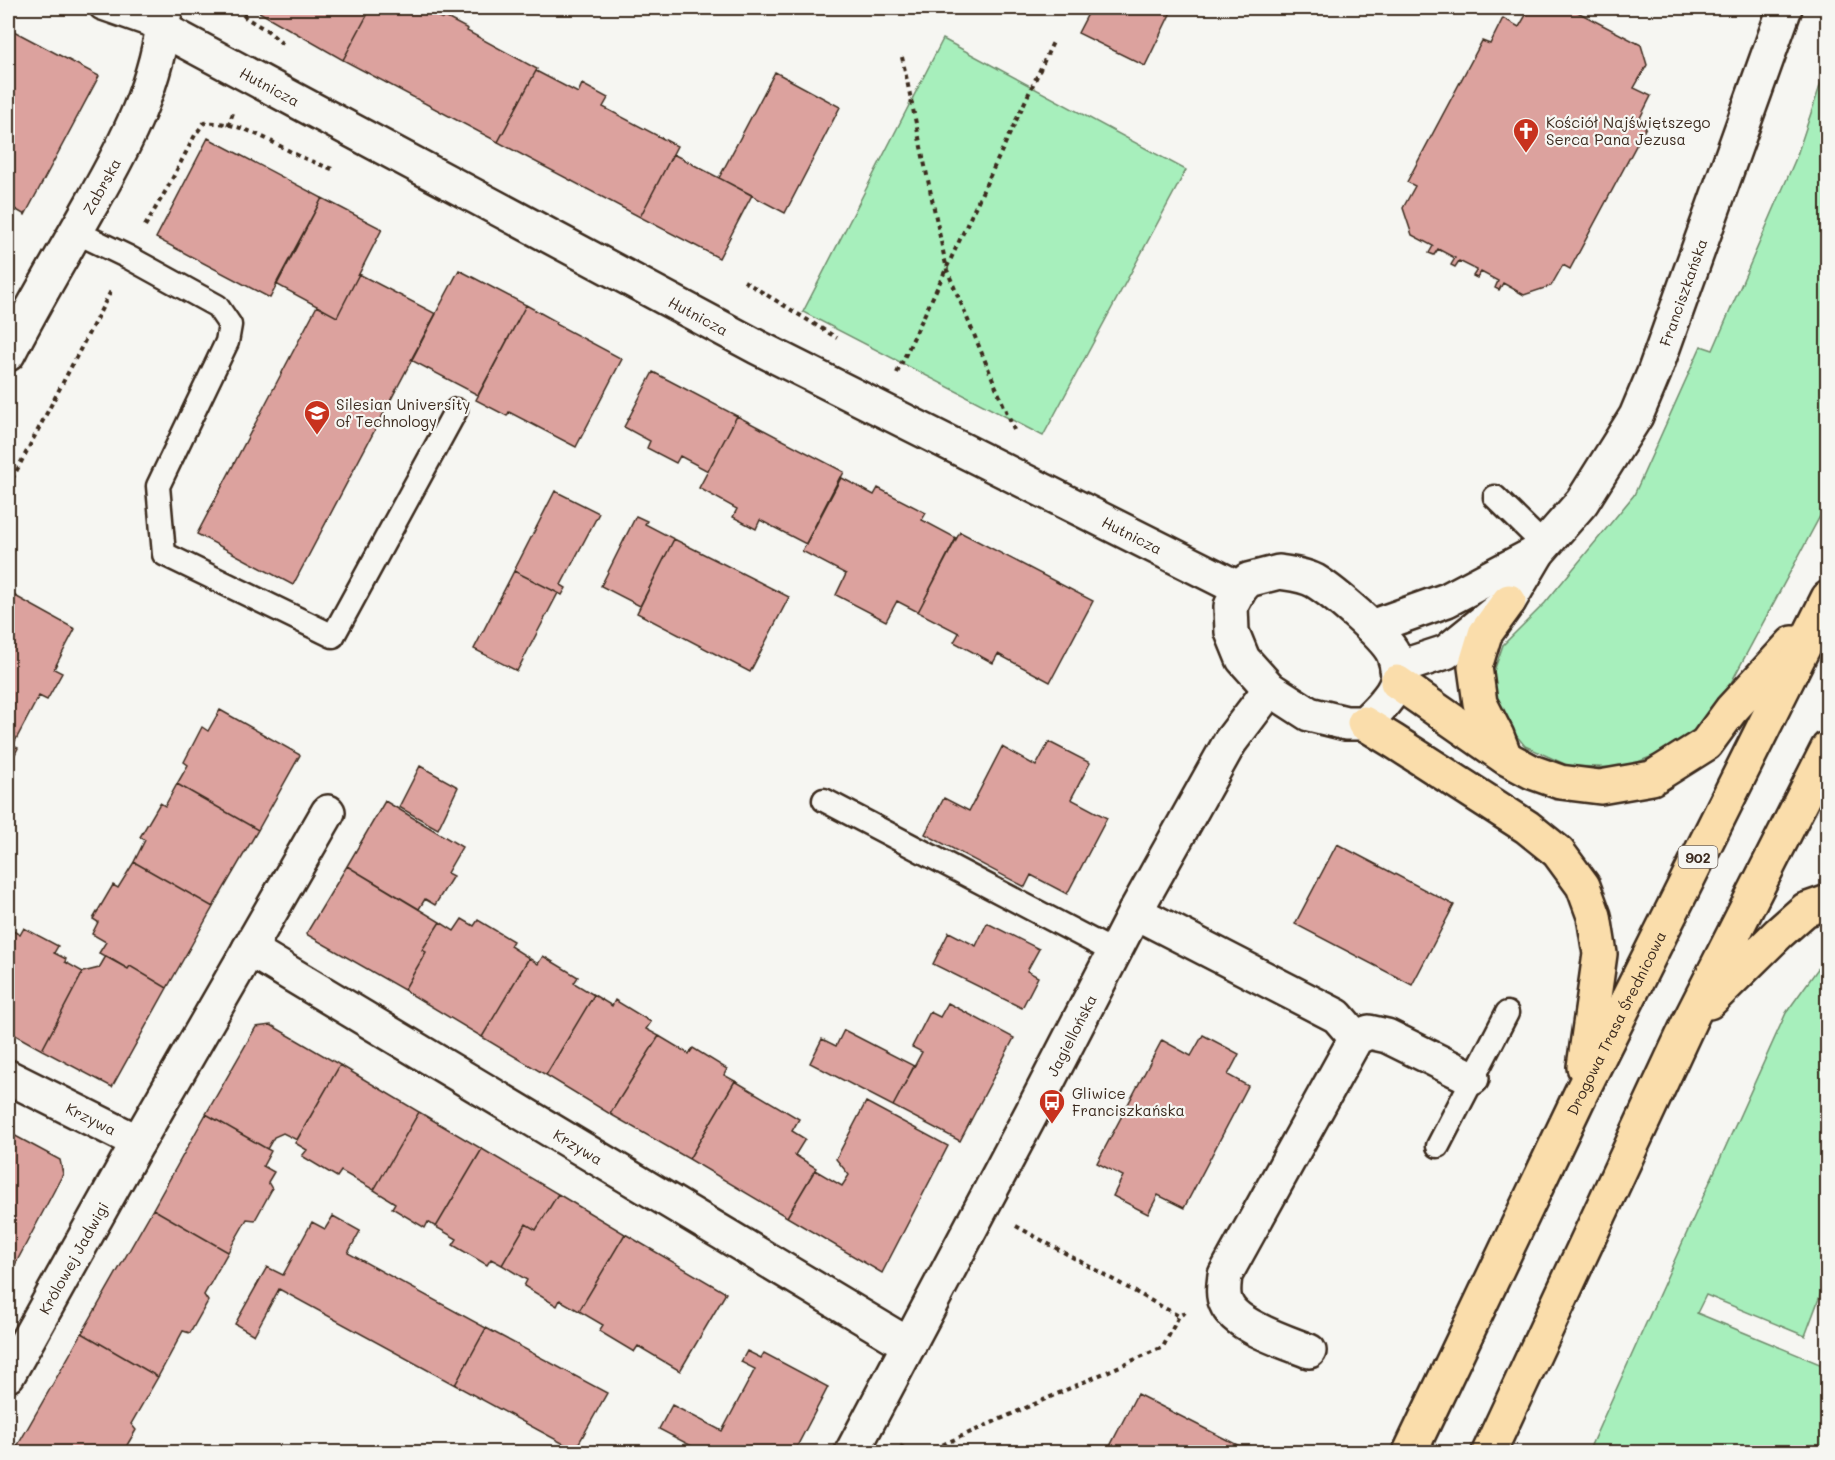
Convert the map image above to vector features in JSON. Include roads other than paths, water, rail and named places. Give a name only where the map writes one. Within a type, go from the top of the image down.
[{"type":"main road","points":[[1506,758],[1480,703],[1475,667],[1485,634],[1509,601]]},
{"type":"main road","points":[[1397,675],[1506,758],[1532,772],[1560,782],[1600,787],[1652,778],[1706,744],[1731,710],[1822,608]]},
{"type":"main road","name":"Drogowa Trasa Średnicowa","points":[[1410,1452],[1580,1095],[1822,608]]},
{"type":"main road","points":[[1364,723],[1527,827],[1558,852],[1583,886],[1594,916],[1600,954],[1580,1095]]},
{"type":"main road","points":[[1489,1452],[1690,1020],[1827,748]]},
{"type":"main road","points":[[1690,1020],[1805,910],[1827,902]]},
{"type":"street","name":"Franciszkańska","points":[[1397,675],[1446,652],[1509,601],[1541,549],[1582,502],[1635,416],[1654,373],[1785,8]]},
{"type":"street","name":"Zabrska","points":[[8,354],[28,314],[126,143],[157,61],[165,19]]},
{"type":"street","name":"Hutnicza","points":[[165,19],[757,347],[1240,589]]},
{"type":"street","name":"Franciszkańska","points":[[1371,627],[1447,600],[1541,549]]},
{"type":"street","points":[[1279,572],[1298,575],[1314,581],[1371,627],[1392,651],[1397,675],[1382,706],[1364,723],[1346,723],[1309,714],[1270,689],[1243,659],[1232,632],[1231,606],[1248,580],[1279,572]]},
{"type":"street","name":"Jagiellońska","points":[[852,1452],[1135,912],[1230,742],[1270,689]]},
{"type":"street","points":[[138,1142],[328,812]]},
{"type":"street","points":[[1135,912],[1337,1016],[1356,1038]]},
{"type":"street","name":"Krzywa","points":[[249,949],[909,1345]]},
{"type":"street","points":[[1309,1351],[1234,1317],[1226,1304],[1223,1292],[1225,1275],[1356,1038],[1369,1032],[1387,1036],[1472,1078]]},
{"type":"street","name":"Krzywa","points":[[8,1077],[138,1142]]},
{"type":"street","name":"Królowej Jadwigi","points":[[8,1375],[138,1142]]},
{"type":"lane","points":[[101,8],[165,19]]},
{"type":"lane","points":[[76,232],[128,257],[217,306],[230,325],[227,342],[158,486],[164,554],[333,636],[456,410]]},
{"type":"lane","points":[[1495,497],[1541,549]]},
{"type":"lane","points":[[824,800],[1114,952]]},
{"type":"lane","points":[[1438,1146],[1508,1013]]},
{"type":"place","name":"Kościół Najświętszego Serca Pana Jezusa","points":[[1526,154]]},
{"type":"place","name":"Silesian University of Technology","points":[[317,436]]},
{"type":"place","name":"Gliwice Franciszkańska","points":[[1052,1125]]}]
